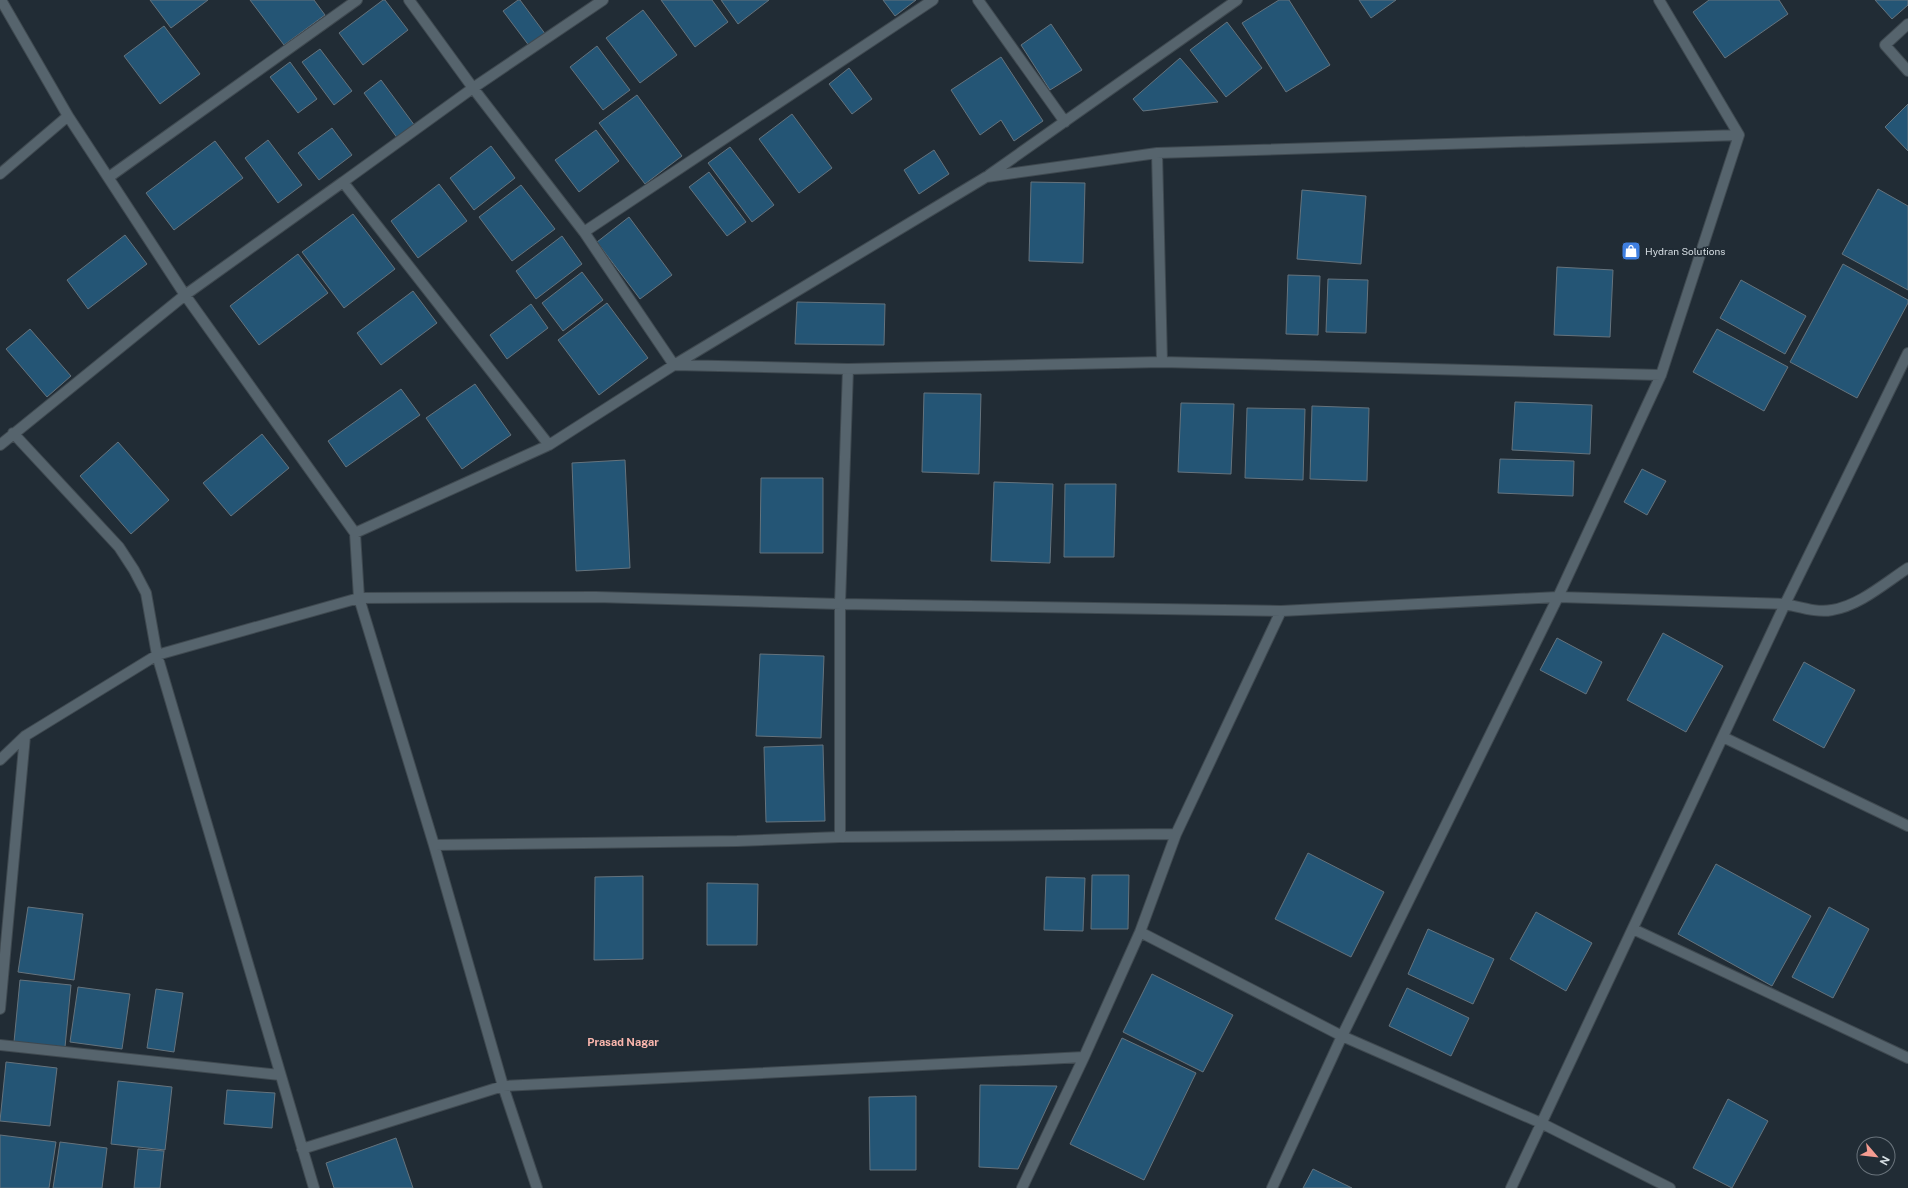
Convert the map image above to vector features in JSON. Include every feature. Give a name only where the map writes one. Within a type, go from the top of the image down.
[{"type":"street","points":[[109,176],[357,0]]},
{"type":"street","points":[[409,0],[473,88],[584,232],[674,365]]},
{"type":"street","points":[[0,444],[185,295],[473,88],[603,0]]},
{"type":"street","points":[[584,232],[933,0]]},
{"type":"street","points":[[978,0],[1065,122]]},
{"type":"street","points":[[355,533],[549,445],[674,365],[986,177],[1237,0]]},
{"type":"street","points":[[1272,1188],[1342,1036],[1558,597],[1661,375],[1739,134],[1659,0]]},
{"type":"street","points":[[1,2],[68,116],[109,176],[185,295],[355,533],[359,598],[434,845],[503,1086],[537,1188]]},
{"type":"street","points":[[1908,24],[1885,44],[1908,71]]},
{"type":"street","points":[[0,174],[68,116]]},
{"type":"street","points":[[986,177],[1157,153],[1739,134]]},
{"type":"street","points":[[1157,153],[1162,362]]},
{"type":"street","points":[[343,182],[549,445]]},
{"type":"street","points":[[1511,1188],[1785,604],[1908,353]]},
{"type":"street","points":[[674,365],[848,369],[1162,362],[1661,375]]},
{"type":"street","points":[[840,837],[840,604],[848,369]]},
{"type":"street","points":[[13,433],[123,553],[146,593],[157,655],[314,1188]]},
{"type":"street","points":[[0,760],[25,736],[157,655],[359,598],[596,597],[840,604],[1281,611],[1558,597],[1785,604],[1810,610],[1831,611],[1849,605],[1908,568]]},
{"type":"street","points":[[1022,1188],[1084,1057],[1140,932],[1176,834],[1281,611]]},
{"type":"street","points":[[0,1009],[25,736]]},
{"type":"street","points":[[1723,737],[1908,826]]},
{"type":"street","points":[[434,845],[737,841],[840,837],[1176,834]]},
{"type":"street","points":[[1633,928],[1908,1058]]},
{"type":"street","points":[[1140,932],[1342,1036],[1541,1123],[1670,1188]]},
{"type":"street","points":[[0,1045],[280,1075]]},
{"type":"street","points":[[302,1149],[503,1086],[1084,1057]]},
{"type":"building","points":[[150,0],[208,0],[171,28]]},
{"type":"building","points":[[250,0],[314,0],[325,15],[284,45]]},
{"type":"building","points":[[385,0],[408,30],[363,65],[339,33]]},
{"type":"building","points":[[520,0],[546,35],[530,47],[503,11]]},
{"type":"building","points":[[661,0],[712,0],[728,22],[695,47]]},
{"type":"building","points":[[721,0],[769,0],[738,24]]},
{"type":"building","points":[[883,0],[916,0],[895,16]]},
{"type":"building","points":[[1279,0],[1289,0],[1330,65],[1286,92],[1242,23]]},
{"type":"building","points":[[1359,0],[1396,0],[1371,18]]},
{"type":"building","points":[[1709,0],[1779,0],[1788,14],[1725,58],[1693,12]]},
{"type":"building","points":[[1875,0],[1908,0],[1908,5],[1892,19]]},
{"type":"building","points":[[643,10],[677,55],[640,83],[606,38]]},
{"type":"building","points":[[1227,22],[1262,68],[1226,97],[1190,50]]},
{"type":"building","points":[[1051,24],[1082,70],[1050,90],[1021,45]]},
{"type":"building","points":[[164,26],[200,74],[160,104],[124,56]]},
{"type":"building","points":[[597,46],[630,90],[603,110],[570,67]]},
{"type":"building","points":[[320,49],[352,91],[334,105],[302,62]]},
{"type":"building","points":[[1001,57],[1043,121],[1014,141],[1001,120],[980,135],[951,90]]},
{"type":"building","points":[[1180,58],[1218,102],[1143,111],[1133,99]]},
{"type":"building","points":[[290,62],[317,99],[298,113],[270,77]]},
{"type":"building","points":[[849,68],[872,99],[852,114],[829,84]]},
{"type":"building","points":[[381,80],[415,126],[398,139],[364,93]]},
{"type":"building","points":[[637,95],[682,156],[645,184],[599,123]]},
{"type":"building","points":[[1908,104],[1908,151],[1885,127]]},
{"type":"building","points":[[792,114],[832,168],[799,193],[759,139]]},
{"type":"building","points":[[332,128],[352,155],[319,180],[298,153]]},
{"type":"building","points":[[596,130],[619,161],[579,192],[555,160]]},
{"type":"building","points":[[268,140],[302,185],[278,203],[245,158]]},
{"type":"building","points":[[215,141],[243,178],[174,230],[146,193]]},
{"type":"building","points":[[491,146],[515,178],[474,210],[450,178]]},
{"type":"building","points":[[730,147],[774,205],[752,222],[708,163]]},
{"type":"building","points":[[934,150],[949,174],[919,194],[904,170]]},
{"type":"building","points":[[709,172],[746,222],[727,236],[689,187]]},
{"type":"building","points":[[1031,182],[1085,183],[1083,263],[1029,261]]},
{"type":"building","points":[[439,184],[467,221],[418,258],[391,221]]},
{"type":"building","points":[[521,185],[555,229],[512,261],[479,217]]},
{"type":"building","points":[[1878,189],[1908,206],[1908,290],[1842,254]]},
{"type":"building","points":[[1302,190],[1366,196],[1361,264],[1297,259]]},
{"type":"building","points":[[353,214],[395,269],[344,308],[302,252]]},
{"type":"building","points":[[629,217],[672,275],[640,299],[597,242]]},
{"type":"building","points":[[125,235],[147,264],[88,309],[67,280]]},
{"type":"building","points":[[562,236],[582,264],[536,299],[516,271]]},
{"type":"building","points":[[298,254],[328,293],[259,345],[230,306]]},
{"type":"building","points":[[1843,264],[1908,300],[1908,303],[1857,398],[1790,362]]},
{"type":"building","points":[[1557,267],[1613,270],[1610,337],[1554,335]]},
{"type":"building","points":[[582,272],[603,300],[563,331],[542,303]]},
{"type":"building","points":[[1288,275],[1320,276],[1318,335],[1286,334]]},
{"type":"building","points":[[1328,279],[1368,280],[1366,333],[1326,332]]},
{"type":"building","points":[[1741,280],[1806,316],[1785,354],[1720,318]]},
{"type":"building","points":[[413,291],[437,323],[381,365],[357,333]]},
{"type":"building","points":[[797,302],[885,304],[884,345],[795,344]]},
{"type":"building","points":[[607,303],[648,358],[599,395],[558,340]]},
{"type":"building","points":[[531,304],[548,328],[507,359],[490,335]]},
{"type":"building","points":[[30,329],[71,376],[47,397],[6,349]]},
{"type":"building","points":[[1717,329],[1788,367],[1764,411],[1693,372]]},
{"type":"building","points":[[475,384],[511,435],[462,469],[426,418]]},
{"type":"building","points":[[401,389],[420,415],[346,467],[328,441]]},
{"type":"building","points":[[924,393],[981,394],[979,474],[922,472]]},
{"type":"building","points":[[1515,402],[1592,405],[1590,454],[1512,450]]},
{"type":"building","points":[[1181,403],[1234,404],[1231,474],[1178,472]]},
{"type":"building","points":[[1312,406],[1369,408],[1367,481],[1310,479]]},
{"type":"building","points":[[1247,408],[1305,409],[1303,480],[1245,478]]},
{"type":"building","points":[[262,434],[289,468],[231,516],[203,483]]},
{"type":"building","points":[[118,442],[169,500],[131,534],[80,476]]},
{"type":"building","points":[[1500,459],[1574,461],[1573,496],[1498,493]]},
{"type":"building","points":[[625,460],[630,568],[576,571],[572,463]]},
{"type":"building","points":[[1642,469],[1666,481],[1647,515],[1624,502]]},
{"type":"building","points":[[761,478],[823,478],[823,553],[760,553]]},
{"type":"building","points":[[994,482],[1053,484],[1050,563],[991,561]]},
{"type":"building","points":[[1065,484],[1116,484],[1114,557],[1064,557]]},
{"type":"building","points":[[1663,633],[1723,666],[1686,732],[1627,700]]},
{"type":"building","points":[[1557,638],[1602,662],[1586,694],[1540,670]]},
{"type":"building","points":[[760,654],[824,656],[821,738],[756,736]]},
{"type":"building","points":[[1804,662],[1855,690],[1824,748],[1773,720]]},
{"type":"building","points":[[823,745],[825,821],[766,822],[764,747]]},
{"type":"building","points":[[1308,853],[1384,892],[1351,957],[1275,919]]},
{"type":"building","points":[[1716,864],[1811,916],[1772,986],[1678,934]]},
{"type":"building","points":[[1092,875],[1129,875],[1128,929],[1091,929]]},
{"type":"building","points":[[643,876],[643,959],[594,960],[595,877]]},
{"type":"building","points":[[1046,877],[1085,878],[1083,931],[1044,930]]},
{"type":"building","points":[[707,883],[758,884],[757,945],[707,945]]},
{"type":"building","points":[[28,907],[83,914],[74,980],[18,972]]},
{"type":"building","points":[[1829,907],[1869,929],[1833,998],[1792,977]]},
{"type":"building","points":[[1536,912],[1592,943],[1566,991],[1510,959]]},
{"type":"building","points":[[1428,929],[1494,959],[1473,1004],[1408,974]]},
{"type":"building","points":[[1152,974],[1233,1015],[1203,1072],[1123,1032]]},
{"type":"building","points":[[20,980],[71,985],[65,1047],[14,1042]]},
{"type":"building","points":[[78,987],[130,994],[122,1049],[70,1042]]},
{"type":"building","points":[[1407,988],[1469,1018],[1451,1056],[1389,1026]]},
{"type":"building","points":[[156,989],[183,993],[174,1052],[147,1048]]},
{"type":"building","points":[[1122,1038],[1196,1073],[1144,1180],[1070,1144]]},
{"type":"building","points":[[6,1062],[57,1068],[50,1126],[0,1121]]},
{"type":"building","points":[[118,1081],[172,1087],[165,1150],[111,1144]]},
{"type":"building","points":[[980,1085],[1057,1086],[1018,1169],[979,1167]]},
{"type":"building","points":[[227,1090],[275,1093],[272,1128],[224,1124]]},
{"type":"building","points":[[916,1096],[916,1170],[870,1170],[869,1097]]},
{"type":"building","points":[[1728,1099],[1768,1121],[1732,1188],[1693,1168]]},
{"type":"building","points":[[0,1135],[56,1142],[49,1188],[0,1188]]},
{"type":"building","points":[[396,1138],[413,1188],[334,1188],[326,1163]]},
{"type":"building","points":[[60,1142],[107,1148],[102,1188],[53,1188]]},
{"type":"building","points":[[138,1149],[164,1151],[160,1188],[134,1188]]},
{"type":"building","points":[[1313,1169],[1352,1188],[1303,1188]]},
{"type":"place","name":"Hydran Solutions","points":[[1631,251]]},
{"type":"district","name":"Prasad Nagar","points":[[623,1042]]}]
